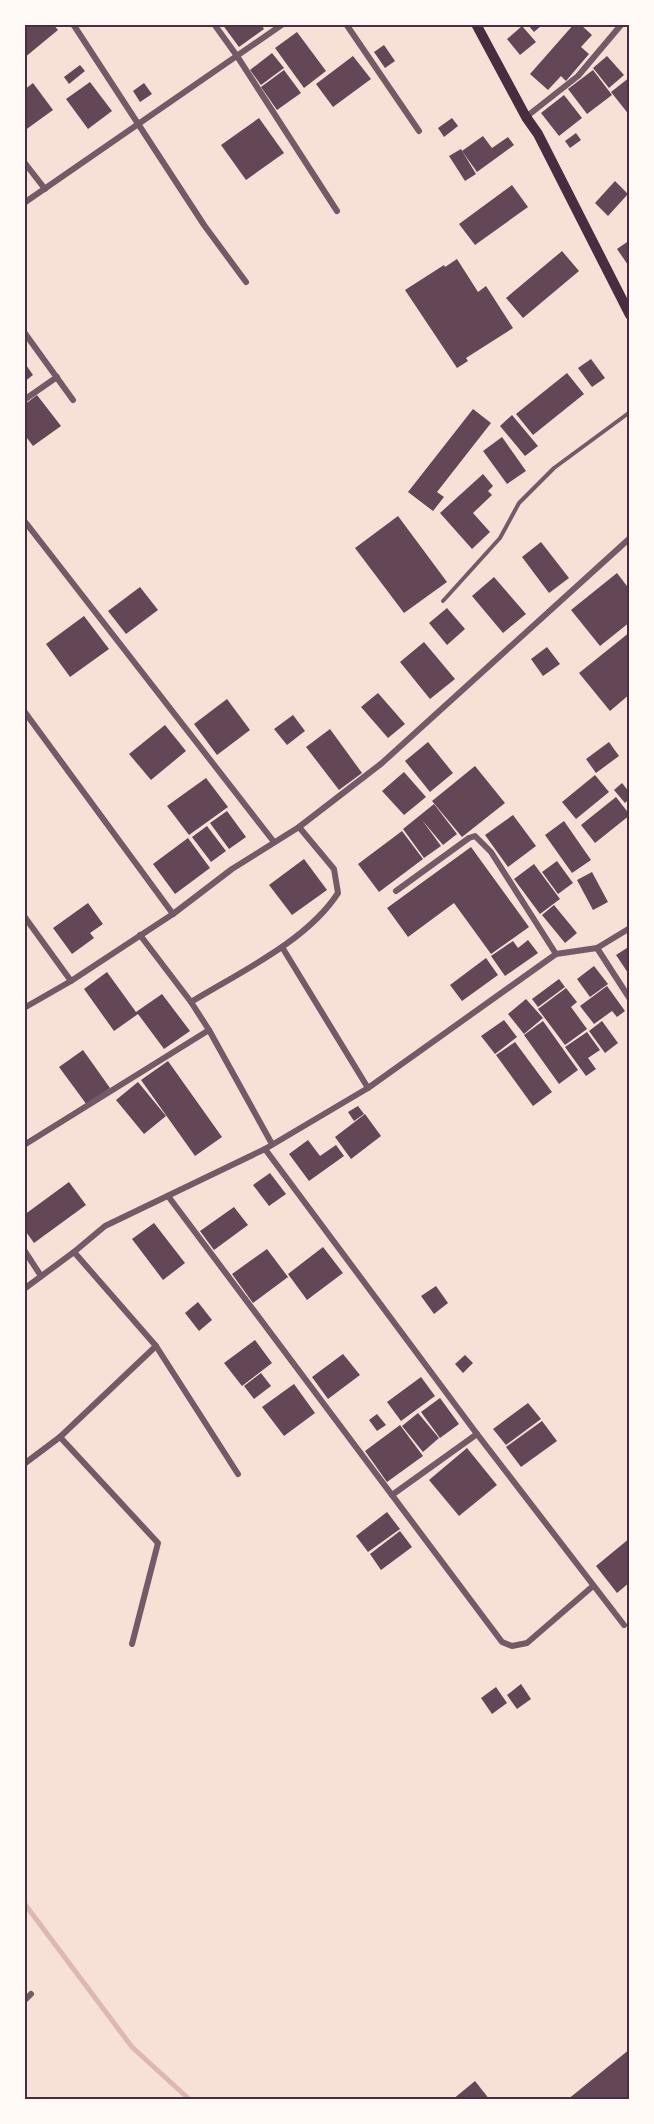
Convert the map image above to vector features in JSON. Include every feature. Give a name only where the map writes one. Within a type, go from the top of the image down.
[{"type":"main road","points":[[476,24],[526,117],[538,134],[630,315]]},
{"type":"street","points":[[73,24],[204,225],[246,282]]},
{"type":"street","points":[[214,24],[337,211]]},
{"type":"street","points":[[24,203],[283,24]]},
{"type":"street","points":[[346,24],[419,131]]},
{"type":"street","points":[[526,117],[578,76],[621,24]]},
{"type":"street","points":[[24,162],[45,189]]},
{"type":"street","points":[[24,332],[73,400]]},
{"type":"street","points":[[24,400],[57,377]]},
{"type":"street","points":[[24,524],[26,523],[274,842]]},
{"type":"street","points":[[24,1008],[71,981],[173,914],[232,869],[299,827],[382,762],[630,538]]},
{"type":"street","points":[[24,711],[173,914]]},
{"type":"street","points":[[190,1002],[282,946],[327,910],[338,893],[334,869],[299,827]]},
{"type":"street","points":[[396,891],[475,836],[491,852],[556,954]]},
{"type":"street","points":[[24,916],[71,981]]},
{"type":"street","points":[[24,1289],[105,1226],[265,1149],[368,1088],[556,954],[597,948],[630,928]]},
{"type":"street","points":[[140,935],[209,1030],[272,1144]]},
{"type":"street","points":[[282,946],[368,1088]]},
{"type":"street","points":[[597,948],[630,999]]},
{"type":"street","points":[[24,1145],[209,1030]]},
{"type":"street","points":[[265,1149],[477,1434],[624,1625]]},
{"type":"street","points":[[168,1196],[501,1642],[512,1646],[527,1642],[593,1586]]},
{"type":"street","points":[[24,1250],[41,1276]]},
{"type":"street","points":[[74,1252],[156,1346],[238,1474]]},
{"type":"street","points":[[24,1464],[60,1437],[156,1346]]},
{"type":"street","points":[[392,1495],[477,1434]]},
{"type":"street","points":[[60,1437],[158,1543],[132,1644]]},
{"type":"street","points":[[24,2001],[31,1994]]},
{"type":"lane","points":[[443,601],[500,538],[519,503],[554,468],[630,412]]},
{"type":"building","points":[[24,24],[53,24],[58,30],[24,58]]},
{"type":"building","points":[[222,24],[261,24],[264,29],[239,47]]},
{"type":"building","points":[[527,24],[540,24],[542,25],[534,32]]},
{"type":"building","points":[[574,24],[580,24],[592,35],[581,47],[589,54],[566,81],[561,76],[548,90],[530,74]]},
{"type":"building","points":[[522,26],[536,42],[520,55],[507,39]]},
{"type":"building","points":[[297,32],[326,71],[304,88],[275,48]]},
{"type":"building","points":[[384,45],[395,61],[385,68],[374,52]]},
{"type":"building","points":[[272,53],[284,68],[261,85],[250,70]]},
{"type":"building","points":[[353,56],[371,79],[333,107],[316,84]]},
{"type":"building","points":[[607,56],[624,75],[609,88],[593,68]]},
{"type":"building","points":[[80,65],[85,71],[69,84],[64,77]]},
{"type":"building","points":[[284,70],[301,93],[277,110],[261,87]]},
{"type":"building","points":[[593,70],[612,95],[587,114],[568,89]]},
{"type":"building","points":[[630,77],[630,116],[611,92]]},
{"type":"building","points":[[90,82],[112,111],[88,129],[66,99]]},
{"type":"building","points":[[33,83],[53,110],[24,131],[24,90]]},
{"type":"building","points":[[144,83],[152,94],[140,102],[133,91]]},
{"type":"building","points":[[564,95],[582,118],[559,136],[541,113]]},
{"type":"building","points":[[259,118],[284,153],[246,180],[221,145]]},
{"type":"building","points":[[452,118],[458,126],[444,137],[438,128]]},
{"type":"building","points":[[576,133],[581,140],[570,148],[565,141]]},
{"type":"building","points":[[483,136],[492,148],[508,137],[514,145],[477,172],[462,151]]},
{"type":"building","points":[[461,149],[476,174],[465,181],[449,156]]},
{"type":"building","points":[[615,181],[628,194],[608,216],[595,203]]},
{"type":"building","points":[[512,185],[528,207],[475,245],[459,224]]},
{"type":"building","points":[[630,240],[630,264],[628,265],[617,249]]},
{"type":"building","points":[[562,251],[579,271],[523,318],[506,298]]},
{"type":"building","points":[[457,259],[478,292],[486,286],[513,328],[466,358],[468,361],[457,368],[405,290]]},
{"type":"building","points":[[591,359],[605,378],[592,387],[578,368]]},
{"type":"building","points":[[24,362],[33,375],[24,382]]},
{"type":"building","points":[[567,373],[584,394],[533,435],[516,414]]},
{"type":"building","points":[[37,395],[61,426],[33,446],[24,434],[24,405]]},
{"type":"building","points":[[473,409],[491,423],[437,492],[444,497],[433,511],[408,492]]},
{"type":"building","points":[[512,415],[538,446],[525,456],[500,426]]},
{"type":"building","points":[[502,437],[526,471],[507,484],[483,451]]},
{"type":"building","points":[[483,474],[493,486],[488,491],[492,495],[473,513],[490,532],[472,549],[440,513]]},
{"type":"building","points":[[398,516],[447,582],[404,613],[355,548]]},
{"type":"building","points":[[541,542],[569,578],[549,593],[522,557]]},
{"type":"building","points":[[617,573],[630,590],[630,622],[600,646],[571,610]]},
{"type":"building","points":[[494,577],[526,614],[503,633],[472,596]]},
{"type":"building","points":[[140,587],[158,610],[126,634],[108,611]]},
{"type":"building","points":[[447,608],[465,629],[447,645],[429,623]]},
{"type":"building","points":[[84,616],[109,649],[70,677],[46,644]]},
{"type":"building","points":[[630,632],[630,694],[610,711],[579,673]]},
{"type":"building","points":[[424,642],[455,679],[430,699],[400,662]]},
{"type":"building","points":[[547,647],[560,664],[543,676],[531,659]]},
{"type":"building","points":[[378,693],[405,724],[388,738],[361,707]]},
{"type":"building","points":[[227,699],[250,730],[217,755],[194,724]]},
{"type":"building","points":[[293,715],[305,731],[287,745],[274,729]]},
{"type":"building","points":[[165,725],[186,751],[151,780],[129,754]]},
{"type":"building","points":[[330,729],[362,773],[339,790],[306,747]]},
{"type":"building","points":[[428,742],[453,773],[430,792],[405,761]]},
{"type":"building","points":[[609,742],[619,756],[596,773],[586,759]]},
{"type":"building","points":[[475,766],[505,803],[462,837],[432,801]]},
{"type":"building","points":[[404,772],[426,797],[404,815],[382,791]]},
{"type":"building","points":[[595,775],[609,792],[576,819],[562,802]]},
{"type":"building","points":[[206,778],[228,807],[189,835],[167,806]]},
{"type":"building","points":[[622,783],[630,793],[630,798],[625,803],[614,790]]},
{"type":"building","points":[[616,797],[630,815],[595,843],[581,825]]},
{"type":"building","points":[[434,804],[457,834],[443,845],[422,820],[441,846],[424,858],[403,829]]},
{"type":"building","points":[[227,811],[246,837],[229,849],[210,823]]},
{"type":"building","points":[[513,815],[536,846],[508,867],[485,835]]},
{"type":"building","points":[[564,821],[591,860],[572,873],[545,835]]},
{"type":"building","points":[[207,826],[226,851],[211,862],[192,837]]},
{"type":"building","points":[[402,831],[423,859],[379,892],[358,864]]},
{"type":"building","points":[[188,838],[210,868],[175,894],[153,864]]},
{"type":"building","points":[[471,847],[529,927],[491,954],[454,903],[408,937],[387,908]]},
{"type":"building","points":[[304,859],[327,890],[292,915],[269,885]]},
{"type":"building","points":[[557,861],[573,883],[558,894],[542,872]]},
{"type":"building","points":[[534,864],[560,899],[540,914],[514,879]]},
{"type":"building","points":[[592,872],[608,902],[593,910],[577,880]]},
{"type":"building","points":[[88,903],[103,924],[90,933],[94,938],[72,954],[53,928]]},
{"type":"building","points":[[554,905],[577,933],[565,943],[542,915]]},
{"type":"building","points":[[528,940],[538,953],[505,976],[491,956],[513,941],[518,948]]},
{"type":"building","points":[[630,946],[630,976],[616,955]]},
{"type":"building","points":[[486,958],[498,975],[462,1001],[450,985]]},
{"type":"building","points":[[594,966],[608,984],[590,997],[577,979]]},
{"type":"building","points":[[107,972],[136,1012],[162,994],[190,1031],[164,1049],[138,1014],[114,1031],[84,989]]},
{"type":"building","points":[[559,979],[565,987],[538,1007],[532,999]]},
{"type":"building","points":[[607,986],[625,1011],[617,1017],[612,1011],[594,1024],[580,1006]]},
{"type":"building","points":[[566,988],[577,1002],[571,1007],[587,1029],[565,1045],[538,1009]]},
{"type":"building","points":[[526,999],[543,1018],[524,1034],[508,1014]]},
{"type":"building","points":[[504,1020],[517,1037],[495,1054],[481,1036]]},
{"type":"building","points":[[543,1021],[578,1070],[559,1084],[524,1035]]},
{"type":"building","points":[[602,1021],[618,1043],[605,1053],[589,1031]]},
{"type":"building","points":[[587,1032],[600,1050],[588,1058],[596,1069],[586,1076],[565,1047]]},
{"type":"building","points":[[515,1042],[552,1092],[533,1106],[496,1055]]},
{"type":"building","points":[[83,1050],[110,1088],[87,1105],[59,1067]]},
{"type":"building","points":[[168,1061],[222,1137],[195,1156],[141,1080]]},
{"type":"building","points":[[138,1082],[166,1116],[144,1134],[116,1100]]},
{"type":"building","points":[[358,1106],[364,1114],[354,1121],[348,1112]]},
{"type":"building","points":[[365,1114],[381,1136],[351,1159],[335,1137]]},
{"type":"building","points":[[308,1140],[320,1156],[336,1145],[344,1156],[309,1181],[289,1154]]},
{"type":"building","points":[[270,1173],[286,1194],[269,1206],[253,1185]]},
{"type":"building","points":[[69,1182],[86,1205],[34,1243],[24,1229],[24,1215]]},
{"type":"building","points":[[234,1207],[248,1225],[214,1250],[200,1231]]},
{"type":"building","points":[[154,1223],[185,1263],[163,1280],[132,1239]]},
{"type":"building","points":[[323,1247],[343,1273],[307,1300],[288,1274]]},
{"type":"building","points":[[267,1249],[288,1277],[253,1303],[232,1274]]},
{"type":"building","points":[[436,1286],[448,1303],[434,1314],[421,1296]]},
{"type":"building","points":[[198,1302],[212,1320],[199,1331],[185,1313]]},
{"type":"building","points":[[255,1340],[272,1363],[242,1386],[224,1363]]},
{"type":"building","points":[[343,1354],[360,1375],[328,1399],[312,1377]]},
{"type":"building","points":[[465,1355],[473,1363],[463,1373],[455,1364]]},
{"type":"building","points":[[261,1373],[271,1386],[254,1399],[244,1386]]},
{"type":"building","points":[[421,1377],[435,1396],[401,1421],[387,1402]]},
{"type":"building","points":[[294,1384],[315,1413],[284,1436],[262,1407]]},
{"type":"building","points":[[440,1398],[459,1424],[440,1438],[421,1412]]},
{"type":"building","points":[[528,1403],[541,1419],[506,1445],[493,1429]]},
{"type":"building","points":[[418,1413],[439,1438],[423,1452],[402,1426]]},
{"type":"building","points":[[377,1414],[386,1425],[377,1431],[369,1420]]},
{"type":"building","points":[[542,1421],[557,1441],[521,1467],[506,1447]]},
{"type":"building","points":[[400,1425],[423,1456],[387,1482],[365,1451]]},
{"type":"building","points":[[467,1448],[497,1485],[459,1516],[429,1480]]},
{"type":"building","points":[[387,1512],[400,1529],[368,1552],[356,1536]]},
{"type":"building","points":[[400,1531],[412,1547],[381,1570],[370,1554]]},
{"type":"building","points":[[630,1538],[630,1582],[617,1593],[596,1566]]},
{"type":"building","points":[[521,1684],[531,1699],[517,1709],[507,1695]]},
{"type":"building","points":[[496,1687],[507,1703],[492,1714],[481,1698]]},
{"type":"building","points":[[630,2049],[630,2100],[567,2100]]},
{"type":"building","points":[[475,2081],[490,2100],[452,2100]]},
{"type":"waterway","points":[[24,1903],[132,2047],[190,2100]]}]
